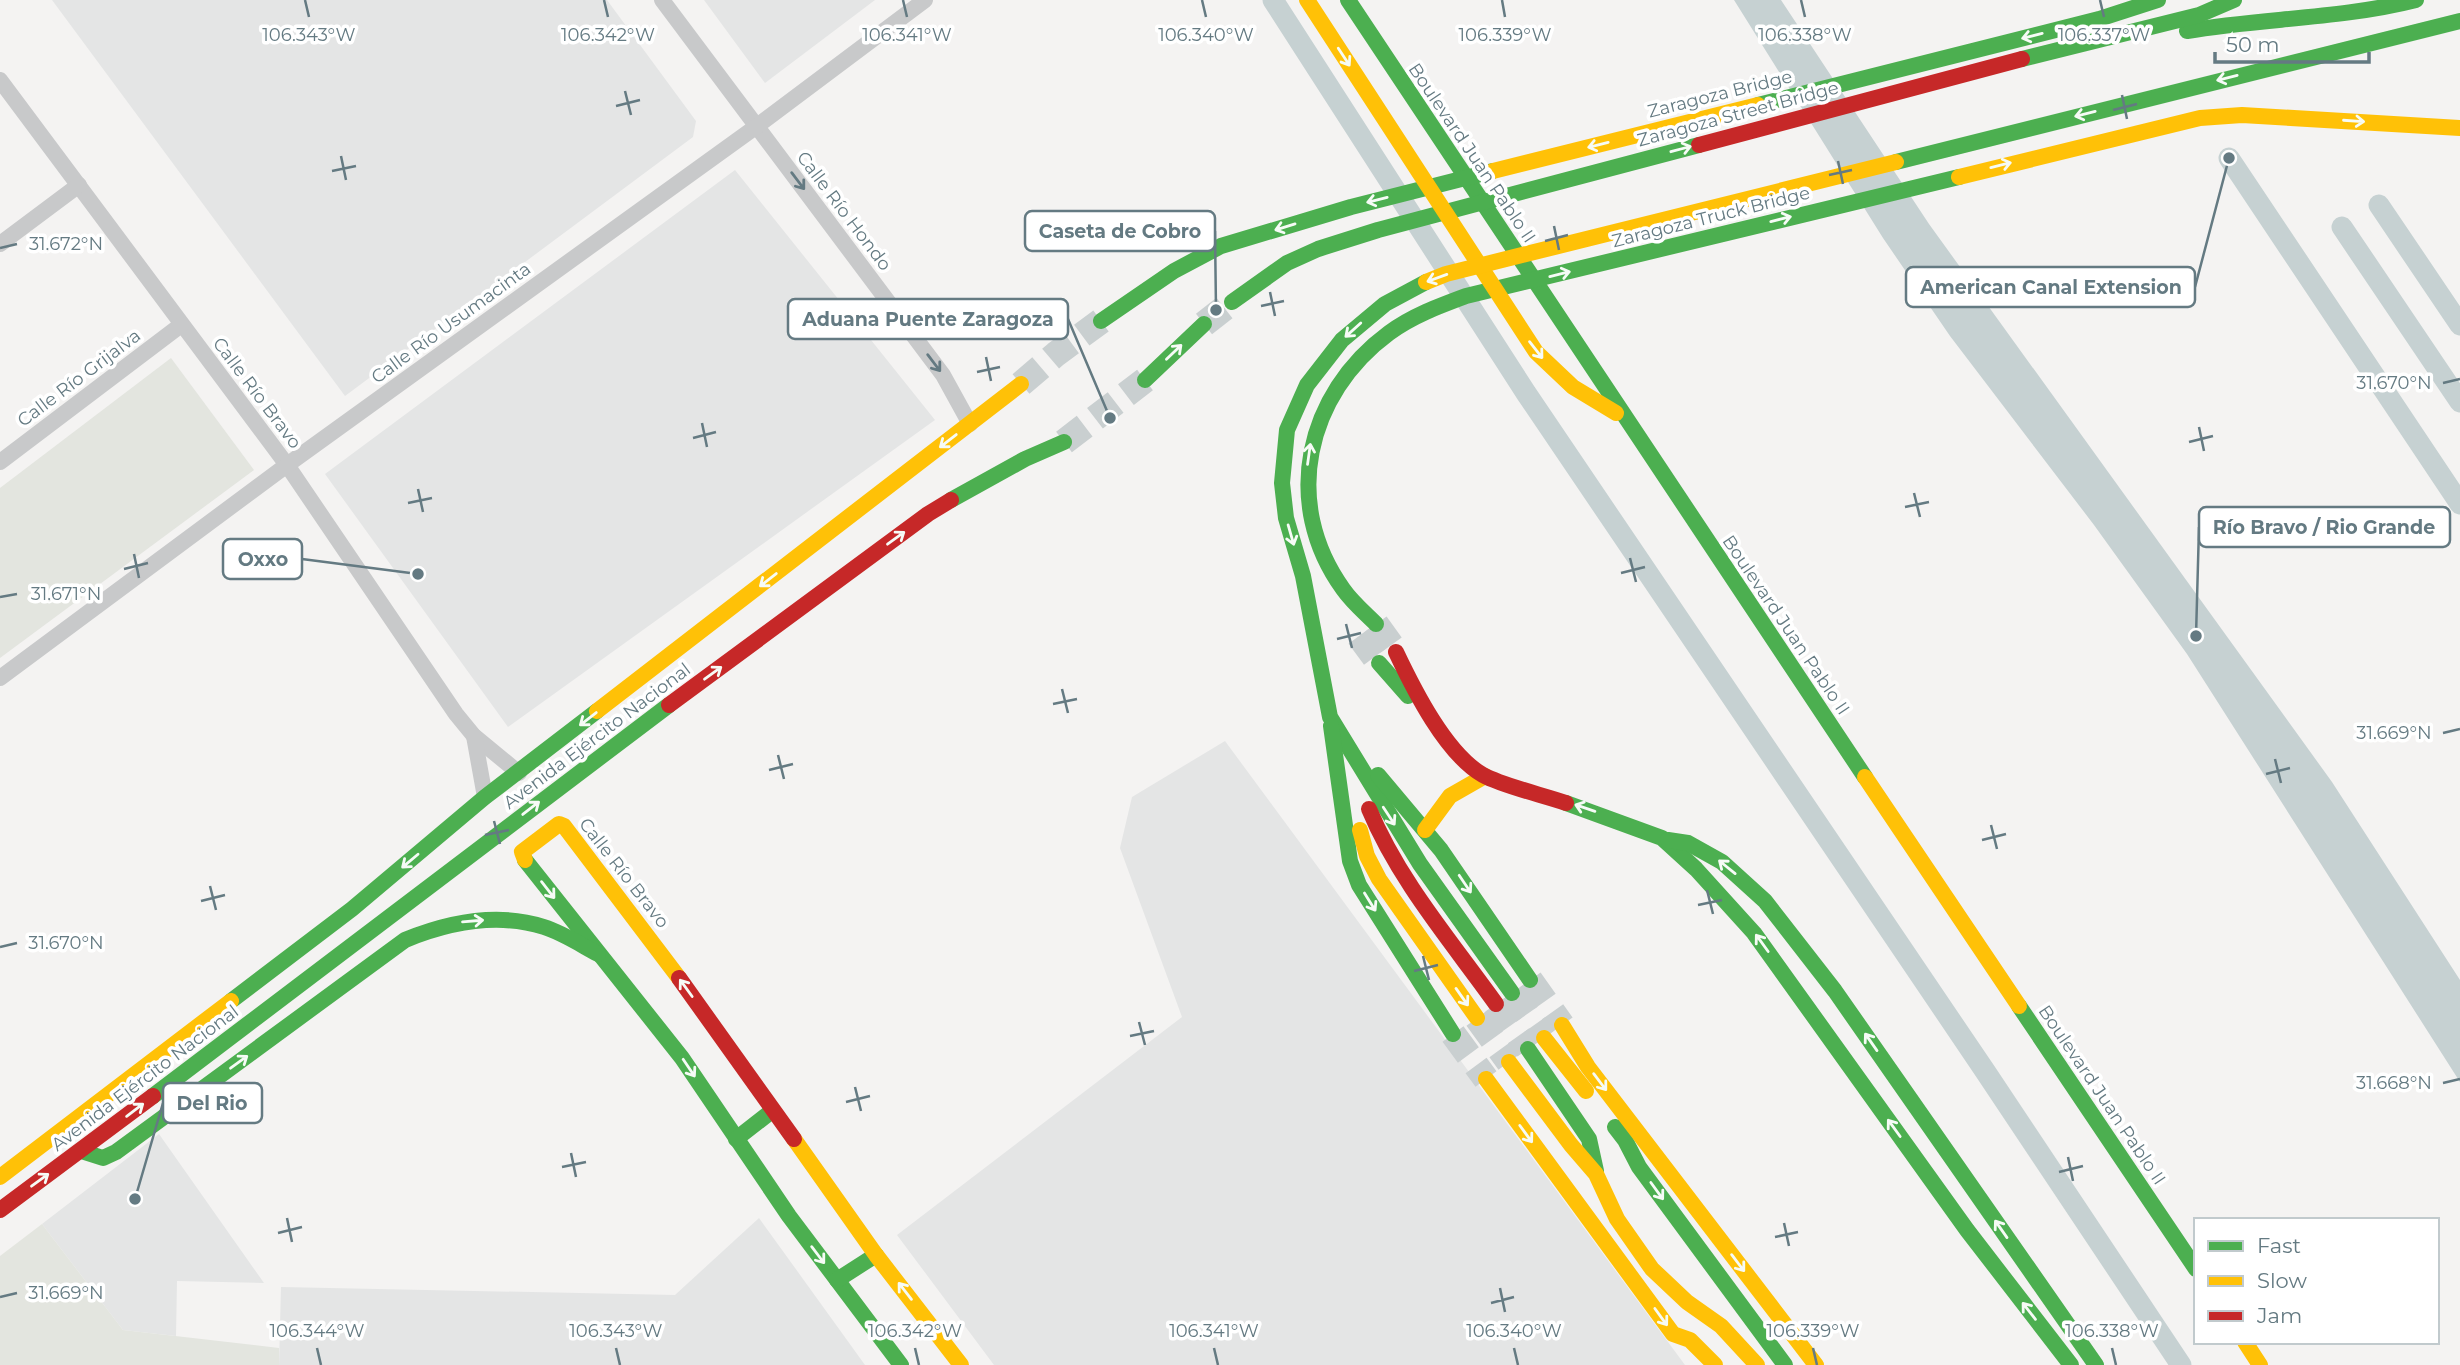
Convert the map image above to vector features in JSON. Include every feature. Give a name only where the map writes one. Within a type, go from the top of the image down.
[{"type":"main road","points":[[1307,0],[1536,352],[1573,387],[1626,420]]},
{"type":"main road","name":"Boulevard Juan Pablo II","points":[[1348,0],[1626,420],[2194,1266]]},
{"type":"main road","name":"Zaragoza Bridge","points":[[1101,321],[1178,266],[1221,246],[1351,207],[2099,19],[2158,0]]},
{"type":"main road","points":[[2108,37],[2211,0]]},
{"type":"main road","points":[[2199,15],[2234,0]]},
{"type":"main road","points":[[2108,37],[2199,15],[2324,0]]},
{"type":"main road","points":[[1853,104],[1869,109],[1889,106],[2224,24],[2374,9],[2416,0]]},
{"type":"main road","name":"Zaragoza Truck Bridge","points":[[1330,717],[1303,576],[1286,518],[1282,483],[1287,430],[1307,385],[1322,363],[1364,320],[1385,304],[1446,274],[2460,21]]},
{"type":"main road","name":"Zaragoza Street Bridge","points":[[1232,302],[1287,263],[1318,249],[1378,230],[2108,37]]},
{"type":"main road","name":"Zaragoza Truck Bridge","points":[[1341,586],[1324,553],[1310,508],[1308,458],[1312,436],[1321,411],[1349,369],[1392,330],[1423,312],[1480,293],[2172,123],[2222,115],[2242,115],[2460,128]]},
{"type":"main road","points":[[1145,380],[1204,324]]},
{"type":"main road","name":"Avenida Ejército Nacional","points":[[0,1177],[352,909],[485,797],[1021,384]]},
{"type":"main road","name":"Avenida Ejército Nacional","points":[[0,1210],[327,966],[548,795],[928,514],[992,477],[1064,442]]},
{"type":"main road","points":[[1341,586],[1355,623]]},
{"type":"main road","points":[[1341,586],[1376,624]]},
{"type":"main road","points":[[1396,652],[1421,704],[1466,763],[1485,776],[1598,813],[1633,829],[1688,843],[1722,862],[1765,901],[1835,991],[2096,1365]]},
{"type":"main road","points":[[1379,663],[1405,694],[1421,704]]},
{"type":"main road","points":[[1330,717],[1441,850],[1530,980]]},
{"type":"main road","points":[[1330,717],[1420,864],[1512,993]]},
{"type":"main road","points":[[1330,717],[1392,858],[1496,1004]]},
{"type":"main road","points":[[1330,717],[1367,856],[1379,879],[1476,1018]]},
{"type":"main road","points":[[1330,717],[1349,851],[1359,885],[1453,1034]]},
{"type":"main road","points":[[516,793],[521,783],[519,773]]},
{"type":"main road","points":[[1425,830],[1450,796],[1485,776]]},
{"type":"main road","name":"Calle Río Bravo","points":[[901,1365],[736,1139],[682,1059],[523,857],[522,852],[559,824],[564,826],[644,929],[772,1111],[961,1365]]},
{"type":"main road","points":[[327,966],[396,891],[473,828]]},
{"type":"main road","points":[[1662,838],[1703,877],[1754,933],[1967,1230],[2071,1365]]},
{"type":"main road","points":[[81,1151],[103,1158],[116,1153],[405,940],[428,929],[472,919],[505,920],[544,927],[598,954]]},
{"type":"main road","points":[[1562,1025],[1588,1067],[1816,1365]]},
{"type":"main road","points":[[1544,1038],[1625,1140],[1639,1167],[1785,1365]]},
{"type":"main road","points":[[1528,1049],[1589,1139],[1596,1174],[1617,1219],[1652,1269],[1687,1302],[1721,1326],[1757,1365]]},
{"type":"main road","points":[[1509,1062],[1596,1174]]},
{"type":"main road","points":[[1486,1079],[1673,1334],[1690,1340],[1715,1365]]},
{"type":"main road","points":[[736,1139],[772,1111]]},
{"type":"main road","points":[[1589,1139],[1630,1150]]},
{"type":"main road","points":[[837,1280],[877,1255]]},
{"type":"main road","points":[[2246,1344],[2260,1365]]},
{"type":"street","name":"Calle Río Hondo","points":[[662,0],[943,375],[970,424]]},
{"type":"street","name":"Calle Río Usumacinta","points":[[0,678],[287,465],[757,126],[925,0]]},
{"type":"street","name":"Calle Río Bravo","points":[[0,80],[287,465],[456,713],[474,736],[519,773]]},
{"type":"street","points":[[0,244],[79,185]]},
{"type":"street","name":"Calle Río Grijalva","points":[[0,462],[181,326]]},
{"type":"street","name":"Calle Río Bravo","points":[[474,736],[485,797]]},
{"type":"shaded area","points":[[52,0],[607,0],[696,121],[693,137],[345,396]]},
{"type":"shaded area","points":[[704,0],[875,0],[765,83]]},
{"type":"shaded area","points":[[1734,0],[1781,0],[1929,224],[2332,782],[2460,980],[2460,1082],[2187,654],[2094,525],[1950,336],[1883,238]]},
{"type":"shaded area","points":[[735,170],[935,420],[508,727],[325,474]]},
{"type":"shaded area","points":[[171,358],[254,470],[0,658],[0,488]]},
{"type":"shaded area","points":[[1225,741],[1685,1365],[994,1365],[897,1235],[1182,1017],[1120,848],[1132,797]]},
{"type":"shaded area","points":[[159,1134],[264,1283],[177,1281],[176,1336],[123,1330],[42,1224]]},
{"type":"shaded area","points":[[759,1218],[865,1365],[279,1365],[281,1287],[675,1295]]},
{"type":"shaded area","points":[[42,1224],[123,1330],[279,1348],[279,1365],[0,1365],[0,1256]]},
{"type":"waterway","points":[[1273,0],[1526,393],[2181,1365]]},
{"type":"waterway","points":[[2229,158],[2460,504]]},
{"type":"waterway","points":[[2379,205],[2460,325]]},
{"type":"waterway","points":[[2342,227],[2460,402]]},
{"type":"tunnel","points":[[1204,324],[1232,302]]},
{"type":"tunnel","points":[[1021,384],[1101,321]]},
{"type":"tunnel","points":[[1064,442],[1145,380]]},
{"type":"tunnel","points":[[1376,624],[1396,652]]},
{"type":"tunnel","points":[[1359,636],[1379,663]]},
{"type":"tunnel","points":[[1530,980],[1562,1025]]},
{"type":"tunnel","points":[[1512,993],[1544,1038]]},
{"type":"tunnel","points":[[1496,1004],[1528,1049]]},
{"type":"tunnel","points":[[1477,1018],[1509,1062]]},
{"type":"tunnel","points":[[1453,1034],[1486,1079]]},
{"type":"traffic: fast","points":[[1348,0],[1865,777]]},
{"type":"traffic: fast","points":[[1758,105],[2099,19],[2158,0]]},
{"type":"traffic: fast","points":[[2022,59],[2199,15],[2234,0]]},
{"type":"traffic: fast","points":[[2187,31],[2331,15],[2416,0]]},
{"type":"traffic: fast","points":[[1896,162],[2460,21]]},
{"type":"traffic: fast","points":[[1232,302],[1287,263],[1318,249],[1378,230],[1699,145]]},
{"type":"traffic: fast","points":[[1101,321],[1174,271],[1221,246],[1351,207],[1493,171]]},
{"type":"traffic: fast","points":[[1376,624],[1343,589],[1324,556],[1312,521],[1308,486],[1312,452],[1322,418],[1338,387],[1361,358],[1389,333],[1416,316],[1466,296],[1959,177]]},
{"type":"traffic: fast","points":[[1426,282],[1385,304],[1342,340],[1307,385],[1287,430],[1282,483],[1286,518],[1303,576],[1330,717],[1420,864],[1512,993]]},
{"type":"traffic: fast","points":[[1145,380],[1204,324]]},
{"type":"traffic: fast","points":[[951,500],[1025,459],[1064,442]]},
{"type":"traffic: fast","points":[[1379,663],[1408,696]]},
{"type":"traffic: fast","points":[[153,1096],[669,705]]},
{"type":"traffic: fast","points":[[231,1001],[352,909],[485,797],[597,711]]},
{"type":"traffic: fast","points":[[1331,726],[1350,861],[1359,885],[1453,1034]]},
{"type":"traffic: fast","points":[[1378,775],[1441,850],[1530,980]]},
{"type":"traffic: fast","points":[[1566,803],[1662,838],[1696,869],[1754,933],[1967,1230],[2071,1365]]},
{"type":"traffic: fast","points":[[1668,840],[1688,843],[1722,862],[1765,901],[1835,991],[2096,1365]]},
{"type":"traffic: fast","points":[[525,860],[682,1058],[789,1216],[901,1365]]},
{"type":"traffic: fast","points":[[81,1151],[103,1158],[116,1152],[405,940],[456,924],[509,920],[551,930],[598,954]]},
{"type":"traffic: fast","points":[[2019,1006],[2194,1266]]},
{"type":"traffic: fast","points":[[1528,1049],[1589,1139],[1596,1171]]},
{"type":"traffic: fast","points":[[736,1139],[772,1111]]},
{"type":"traffic: fast","points":[[1615,1127],[1639,1167],[1785,1365]]},
{"type":"traffic: fast","points":[[837,1280],[876,1255]]},
{"type":"traffic: slow","points":[[1307,0],[1536,352],[1573,387],[1616,413]]},
{"type":"traffic: slow","points":[[1493,171],[1758,105]]},
{"type":"traffic: slow","points":[[1959,177],[2200,118],[2242,115],[2460,128]]},
{"type":"traffic: slow","points":[[1426,282],[1446,274],[1896,162]]},
{"type":"traffic: slow","points":[[597,711],[1021,384]]},
{"type":"traffic: slow","points":[[1425,830],[1450,796],[1485,776]]},
{"type":"traffic: slow","points":[[1865,777],[2019,1006]]},
{"type":"traffic: slow","points":[[525,860],[522,852],[559,824],[564,826],[679,978]]},
{"type":"traffic: slow","points":[[1360,830],[1367,856],[1379,879],[1477,1018]]},
{"type":"traffic: slow","points":[[0,1177],[231,1001]]},
{"type":"traffic: slow","points":[[1562,1025],[1588,1067],[1816,1365]]},
{"type":"traffic: slow","points":[[1544,1038],[1586,1091]]},
{"type":"traffic: slow","points":[[1509,1062],[1596,1174],[1617,1219],[1652,1269],[1687,1302],[1721,1326],[1757,1365]]},
{"type":"traffic: slow","points":[[1486,1079],[1673,1334],[1690,1340],[1715,1365]]},
{"type":"traffic: slow","points":[[794,1139],[876,1255],[961,1365]]},
{"type":"traffic: slow","points":[[2246,1344],[2260,1365]]},
{"type":"traffic: jam","points":[[1699,145],[2022,59]]},
{"type":"traffic: jam","points":[[669,705],[928,514],[951,500]]},
{"type":"traffic: jam","points":[[1396,652],[1432,720],[1469,765],[1501,783],[1566,803]]},
{"type":"traffic: jam","points":[[1369,809],[1411,886],[1496,1004]]},
{"type":"traffic: jam","points":[[679,978],[794,1139]]},
{"type":"traffic: jam","points":[[0,1210],[153,1096]]},
{"type":"place","name":"American Canal Extension","points":[[2229,158]]},
{"type":"place","name":"Caseta de Cobro","points":[[1216,310]]},
{"type":"place","name":"Aduana Puente Zaragoza","points":[[1110,418]]},
{"type":"place","name":"Oxxo","points":[[418,574]]},
{"type":"place","name":"Río Bravo / Rio Grande","points":[[2196,636]]},
{"type":"place","name":"Del Rio","points":[[135,1199]]}]
